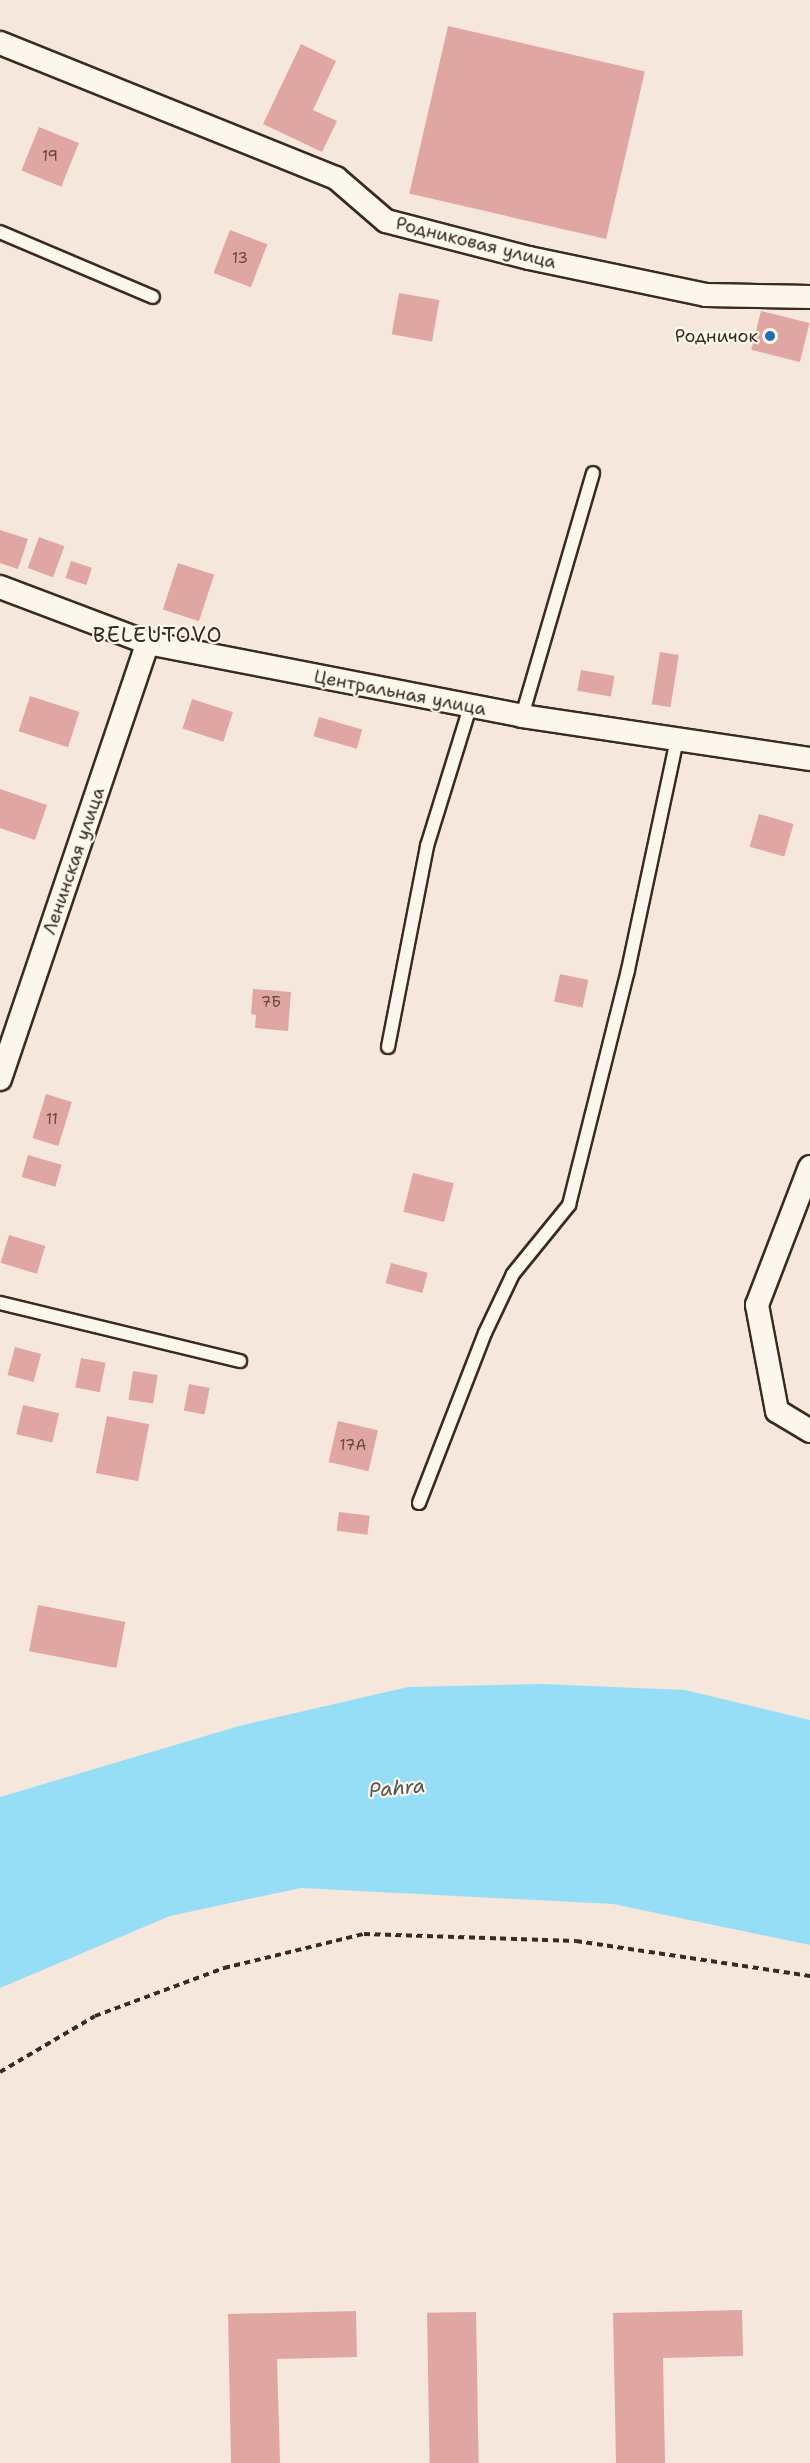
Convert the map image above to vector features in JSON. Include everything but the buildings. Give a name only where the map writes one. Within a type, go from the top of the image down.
[{"type":"street","name":"Родниковая улица","points":[[0,44],[336,178],[386,221],[529,258],[706,295],[810,297]]},
{"type":"street","name":"Центральная улица","points":[[0,587],[148,643],[470,707],[810,759]]},
{"type":"street","name":"Ленинская улица","points":[[0,1079],[148,643]]},
{"type":"street","points":[[810,1167],[757,1305],[777,1411],[810,1431]]},
{"type":"lane","points":[[0,232],[153,297]]},
{"type":"lane","points":[[522,716],[593,473]]},
{"type":"lane","points":[[388,1047],[427,846],[470,707]]},
{"type":"lane","points":[[419,1503],[485,1333],[513,1274],[569,1205],[628,970],[677,739]]},
{"type":"lane","points":[[0,1303],[240,1361]]},
{"type":"path","points":[[0,2072],[95,2016],[225,1968],[364,1934],[576,1941],[810,1976]]},
{"type":"water","name":"Pahra","points":[[543,1684],[685,1690],[810,1720],[810,1945],[613,1904],[301,1888],[170,1916],[0,1988],[0,1797],[239,1726],[408,1687]]},
{"type":"place","name":"Родничок","points":[[770,336]]},
{"type":"district","name":"BELEUTOVO","points":[[158,635]]}]
